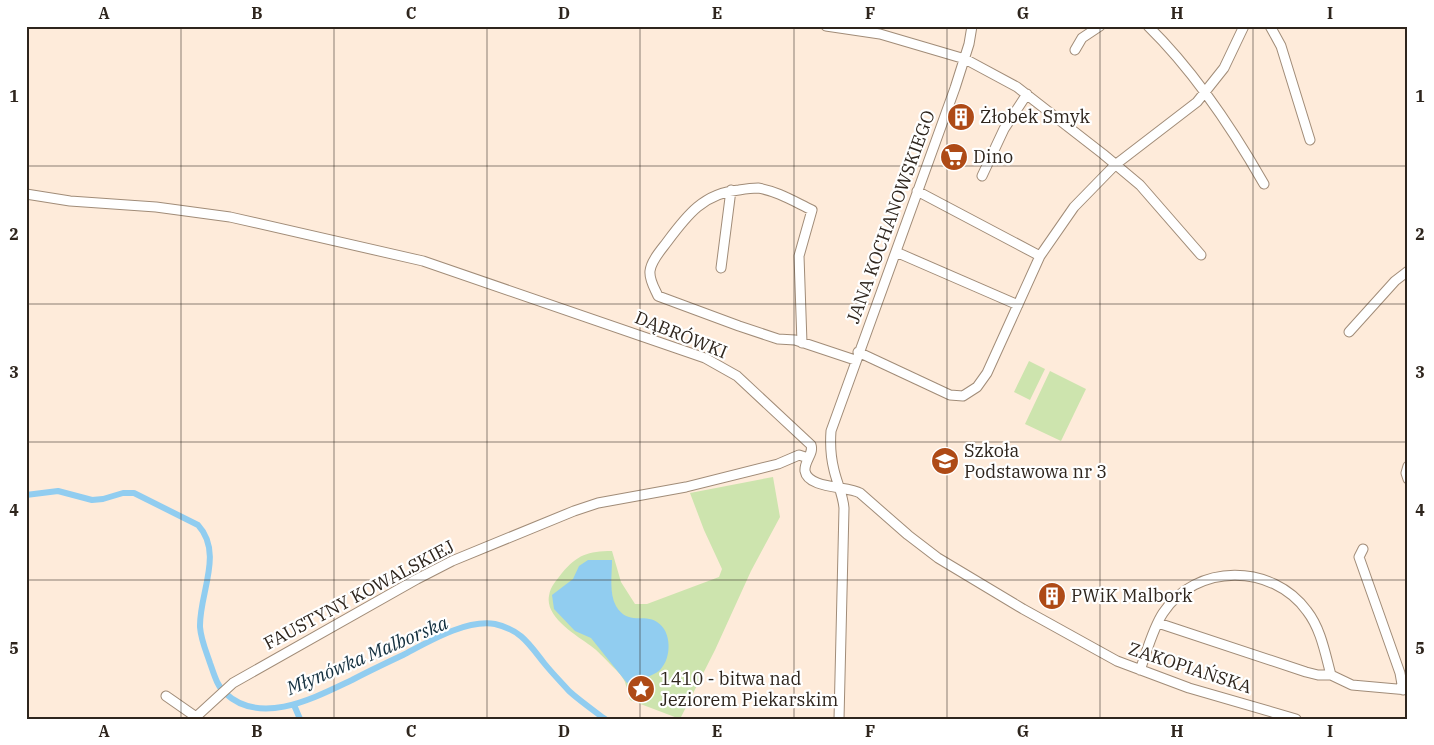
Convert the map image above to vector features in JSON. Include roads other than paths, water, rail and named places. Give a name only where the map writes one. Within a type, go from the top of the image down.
[{"type":"street","points":[[826,26],[880,34],[965,59],[1017,87],[1140,185],[1201,255]]},
{"type":"street","name":"JANA KOCHANOWSKIEGO","points":[[844,513],[840,488],[834,470],[830,438],[835,417],[965,59],[970,44],[972,26]]},
{"type":"street","points":[[1075,50],[1082,38],[1100,26]]},
{"type":"street","points":[[1148,26],[1163,41],[1204,92],[1245,150],[1264,184]]},
{"type":"street","points":[[802,343],[800,256],[812,210],[782,196],[758,188],[731,190],[721,193],[697,206],[686,217],[654,261],[650,270],[650,278],[658,296],[699,312],[778,338],[795,340],[802,343],[857,356],[916,378],[950,395],[962,396],[977,386],[987,373],[1040,256],[1074,206],[1115,165],[1198,102],[1224,68],[1244,26]]},
{"type":"street","points":[[1270,26],[1281,46],[1310,140]]},
{"type":"street","points":[[982,176],[1004,129],[1027,94]]},
{"type":"street","points":[[721,268],[731,190]]},
{"type":"street","points":[[917,192],[1040,256]]},
{"type":"street","name":"DĄBRÓWKI","points":[[26,194],[70,201],[156,207],[230,217],[424,261],[705,358],[737,376],[809,443],[812,450],[808,458]]},
{"type":"street","points":[[896,252],[1018,305]]},
{"type":"street","points":[[1349,332],[1395,281],[1408,271]]},
{"type":"street","name":"FAUSTYNY KOWALSKIEJ","points":[[198,717],[227,688],[417,579],[452,562],[574,511],[598,503],[686,488],[778,464],[799,455],[808,458]]},
{"type":"street","points":[[808,458],[805,468],[806,473],[812,480],[840,488],[852,489],[863,495]]},
{"type":"street","points":[[1408,467],[1406,473],[1408,479]]},
{"type":"street","points":[[818,483],[827,479],[834,470]]},
{"type":"street","points":[[839,719],[844,513],[850,497],[858,494],[863,495]]},
{"type":"street","name":"ZAKOPIAŃSKA","points":[[863,495],[938,558],[1117,661],[1189,688],[1296,719]]},
{"type":"street","points":[[1158,623],[1306,672],[1318,675],[1331,675],[1352,685],[1406,690],[1359,557],[1363,549]]},
{"type":"street","points":[[1140,670],[1158,623],[1164,612],[1176,599],[1187,589],[1199,583],[1212,578],[1240,574],[1273,582],[1287,590],[1307,610],[1315,623],[1321,639],[1331,675]]},
{"type":"street","points":[[166,696],[198,717]]},
{"type":"water","points":[[588,560],[612,560],[612,590],[616,606],[621,612],[626,616],[652,620],[662,626],[668,638],[667,659],[660,670],[653,675],[627,683],[591,638],[575,631],[554,609],[552,595],[573,579],[579,566]]},
{"type":"waterway","name":"Młynówka Malborska","points":[[26,495],[58,491],[92,500],[123,493],[134,493],[198,525],[206,536],[210,561],[201,614],[201,636],[218,683],[225,693],[239,703],[255,708],[272,708],[305,701],[352,680],[435,638],[460,628],[484,623],[495,624],[518,634],[529,644],[569,691],[605,719]]},
{"type":"waterway","points":[[294,705],[300,719]]},
{"type":"place","name":"Żłobek Smyk","points":[[961,117]]},
{"type":"place","name":"Dino","points":[[954,157]]},
{"type":"place","name":"Szkoła Podstawowa nr 3","points":[[945,461]]},
{"type":"place","name":"PWiK Malbork","points":[[1052,596]]},
{"type":"place","name":"1410 - bitwa nad Jeziorem Piekarskim","points":[[641,689]]}]
